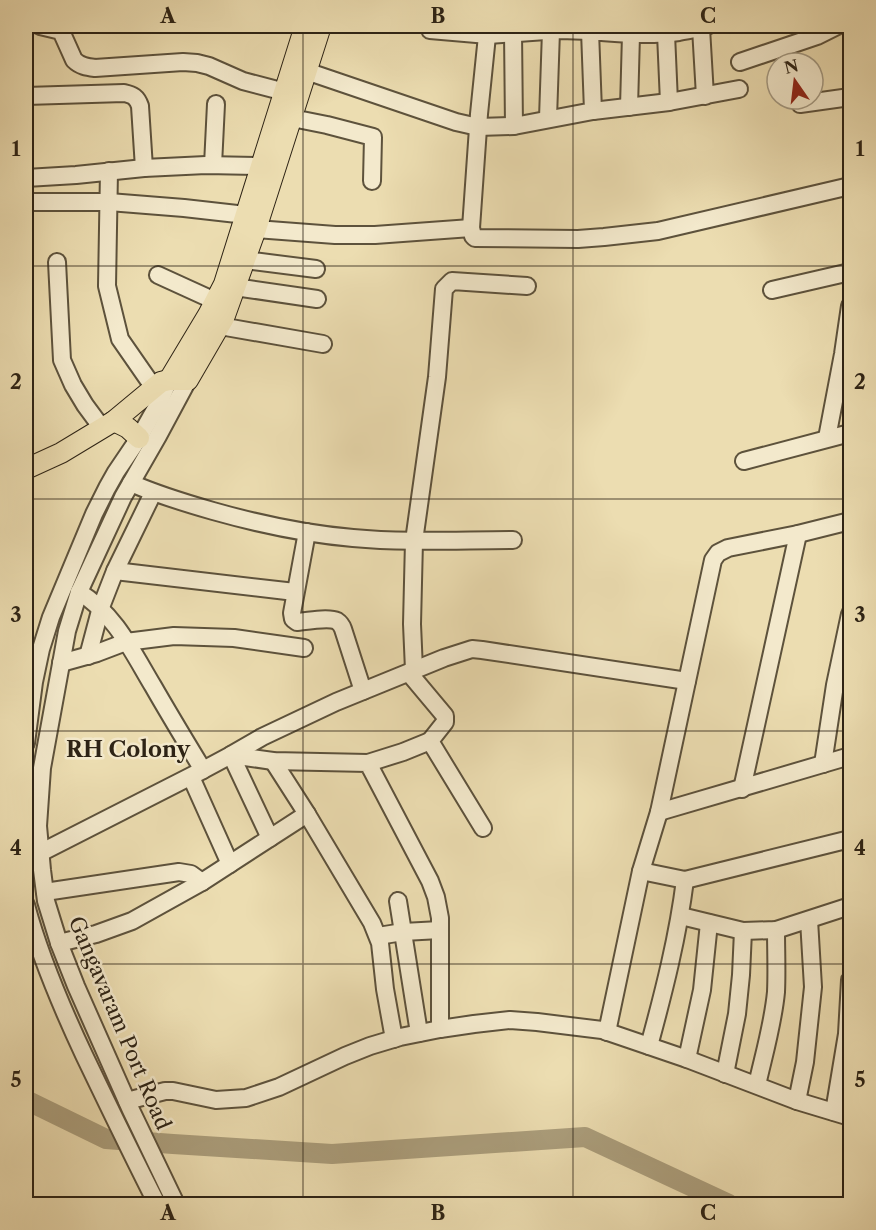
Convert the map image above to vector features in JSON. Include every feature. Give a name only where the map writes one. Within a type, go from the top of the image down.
[{"type":"main road","points":[[26,469],[61,453],[108,425],[170,382],[220,326],[245,260],[260,166],[305,26]]},
{"type":"main road","points":[[170,382],[224,284],[251,222],[292,118],[321,26]]},
{"type":"main road","points":[[108,425],[128,428],[139,438]]},
{"type":"street","points":[[40,26],[61,31],[74,60],[86,67],[197,63],[243,81],[285,92]]},
{"type":"street","points":[[740,62],[817,31],[837,26]]},
{"type":"street","points":[[430,30],[513,32],[557,29],[631,35],[666,34],[700,27],[705,96]]},
{"type":"street","points":[[548,118],[557,29]]},
{"type":"street","points":[[488,30],[471,228],[475,238],[578,239],[658,231],[850,186]]},
{"type":"street","points":[[590,31],[593,111]]},
{"type":"street","points":[[513,32],[514,126]]},
{"type":"street","points":[[666,34],[669,102]]},
{"type":"street","points":[[629,107],[631,35]]},
{"type":"street","points":[[306,70],[435,116],[478,127],[514,126],[548,118],[669,102],[739,89]]},
{"type":"street","points":[[26,96],[124,93],[133,95],[140,106],[144,168]]},
{"type":"street","points":[[825,100],[850,97]]},
{"type":"street","points":[[213,165],[216,104]]},
{"type":"street","points":[[292,118],[373,137],[372,181]]},
{"type":"street","points":[[26,178],[144,168],[213,165],[260,166]]},
{"type":"street","points":[[26,743],[41,648],[58,600],[107,488],[139,438],[170,382],[120,339],[107,286],[109,171]]},
{"type":"street","points":[[32,202],[108,202],[175,207],[334,235],[375,235],[471,228]]},
{"type":"street","points":[[245,260],[316,269]]},
{"type":"street","points":[[57,262],[62,360],[85,405],[108,425]]},
{"type":"street","points":[[772,290],[850,272]]},
{"type":"street","points":[[158,274],[215,301]]},
{"type":"street","points":[[231,755],[273,761],[368,763],[430,741],[445,722],[445,716],[411,671],[414,540],[437,377],[444,289],[452,281],[527,286]]},
{"type":"street","points":[[235,287],[317,299]]},
{"type":"street","points":[[827,438],[847,353],[850,306]]},
{"type":"street","points":[[220,326],[323,344]]},
{"type":"street","name":"Gangavaram Port Road","points":[[170,382],[158,436],[123,497],[79,592],[67,632],[42,768],[38,826],[40,853],[58,890],[72,940],[76,986],[128,1104],[176,1204]]},
{"type":"street","points":[[744,461],[850,433]]},
{"type":"street","points":[[131,483],[153,493],[251,522],[308,532],[352,538],[513,540]]},
{"type":"street","points":[[88,656],[101,607],[115,571],[153,493]]},
{"type":"street","points":[[604,1031],[640,871],[659,812],[713,560],[718,553],[728,548],[798,534],[850,520]]},
{"type":"street","points":[[308,532],[295,592],[292,619],[294,621],[330,620],[340,624],[363,691]]},
{"type":"street","points":[[742,789],[798,534]]},
{"type":"street","points":[[115,571],[295,592]]},
{"type":"street","points":[[79,592],[101,607],[126,642],[197,774],[230,864]]},
{"type":"street","points":[[822,764],[843,683],[850,614]]},
{"type":"street","points":[[61,663],[126,642],[174,636],[234,638],[303,648]]},
{"type":"street","points":[[40,853],[197,774],[262,737],[336,702],[472,649],[687,681]]},
{"type":"street","points":[[29,714],[51,717]]},
{"type":"street","points":[[430,741],[483,828]]},
{"type":"street","points":[[231,755],[270,838]]},
{"type":"street","points":[[659,812],[850,756]]},
{"type":"street","points":[[273,761],[307,814],[378,936],[394,1039]]},
{"type":"street","points":[[368,763],[430,881],[436,897],[440,918],[440,1029]]},
{"type":"street","points":[[72,940],[132,921],[202,882],[307,814]]},
{"type":"street","points":[[640,871],[685,880],[850,838]]},
{"type":"street","points":[[58,890],[179,872],[191,874],[202,882]]},
{"type":"street","points":[[649,1046],[681,916],[685,880]]},
{"type":"street","points":[[398,901],[419,1033]]},
{"type":"street","name":"Gangavaram Port Road","points":[[26,905],[55,992],[112,1115],[157,1204]]},
{"type":"street","points":[[681,916],[743,931],[776,930],[850,906],[850,916]]},
{"type":"street","points":[[797,1101],[805,1062],[813,987],[809,920]]},
{"type":"street","points":[[687,1059],[702,990],[709,923]]},
{"type":"street","points":[[378,936],[440,930]]},
{"type":"street","points":[[757,1085],[776,993],[776,930]]},
{"type":"street","points":[[725,1074],[737,1014],[743,931]]},
{"type":"street","points":[[128,1104],[158,1093],[173,1091],[216,1100],[246,1098],[279,1087],[362,1049],[394,1039],[440,1029],[510,1020],[604,1031],[687,1059],[797,1101],[842,1114],[850,980]]},
{"type":"waterway","points":[[26,1100],[106,1139],[173,1144],[332,1154],[585,1137],[729,1204]]},
{"type":"district","name":"RH Colony","points":[[128,749]]}]
